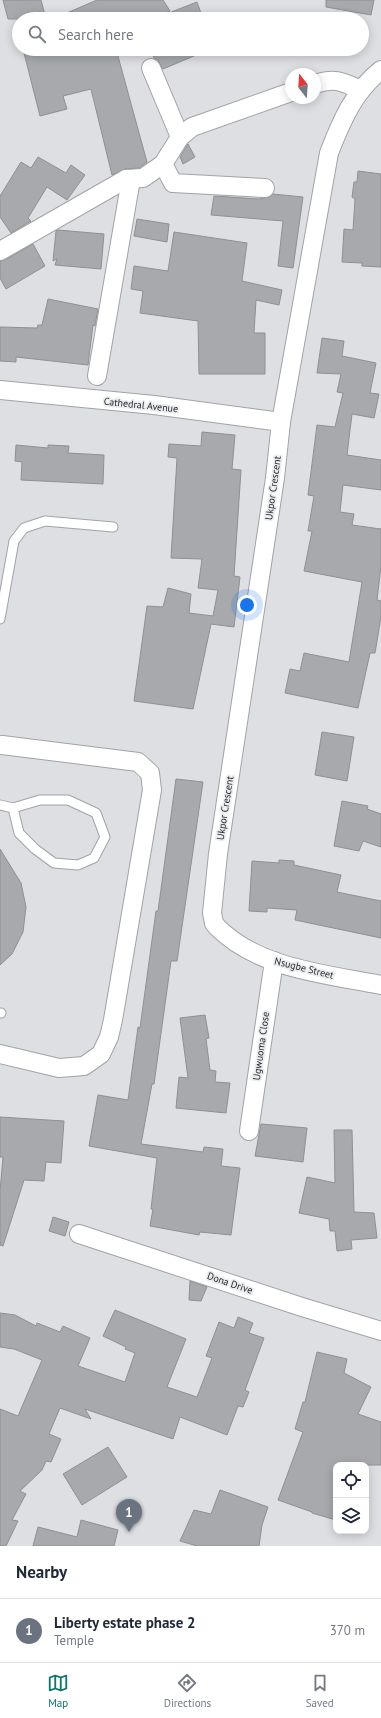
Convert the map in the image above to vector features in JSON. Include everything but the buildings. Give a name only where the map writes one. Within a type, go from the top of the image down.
[{"type":"street","points":[[151,68],[180,137]]},
{"type":"street","name":"Ukpor Crescent","points":[[214,923],[212,913],[218,854],[275,478],[281,422],[329,153],[342,120],[354,98],[381,70]]},
{"type":"street","points":[[321,82],[326,80],[338,80],[361,90]]},
{"type":"street","points":[[0,251],[126,179],[143,178],[163,164],[180,137],[192,127],[285,94]]},
{"type":"street","points":[[163,164],[174,183],[265,188]]},
{"type":"street","points":[[97,376],[130,185],[126,179]]},
{"type":"street","name":"Cathedral Avenue","points":[[0,390],[154,405],[281,422]]},
{"type":"street","points":[[0,1054],[59,1068],[84,1066],[101,1054],[110,1038],[114,1020],[152,790],[150,773],[138,762],[1,741]]},
{"type":"street","name":"Nsugbe Street","points":[[214,923],[219,930],[246,949],[274,961],[300,969],[381,985]]},
{"type":"street","name":"Ugwuoma Close","points":[[249,1131],[274,961]]},
{"type":"street","name":"Dona Drive","points":[[79,1234],[302,1307],[381,1331]]},
{"type":"lane","points":[[0,619],[14,542],[24,528],[45,521],[113,527]]},
{"type":"lane","points":[[0,805],[13,808],[40,800],[68,800],[96,813],[105,837],[94,858],[78,865],[54,863],[35,849],[19,833],[13,808]]},
{"type":"place","name":"Liberty estate phase 2","points":[[129,1532]]}]
